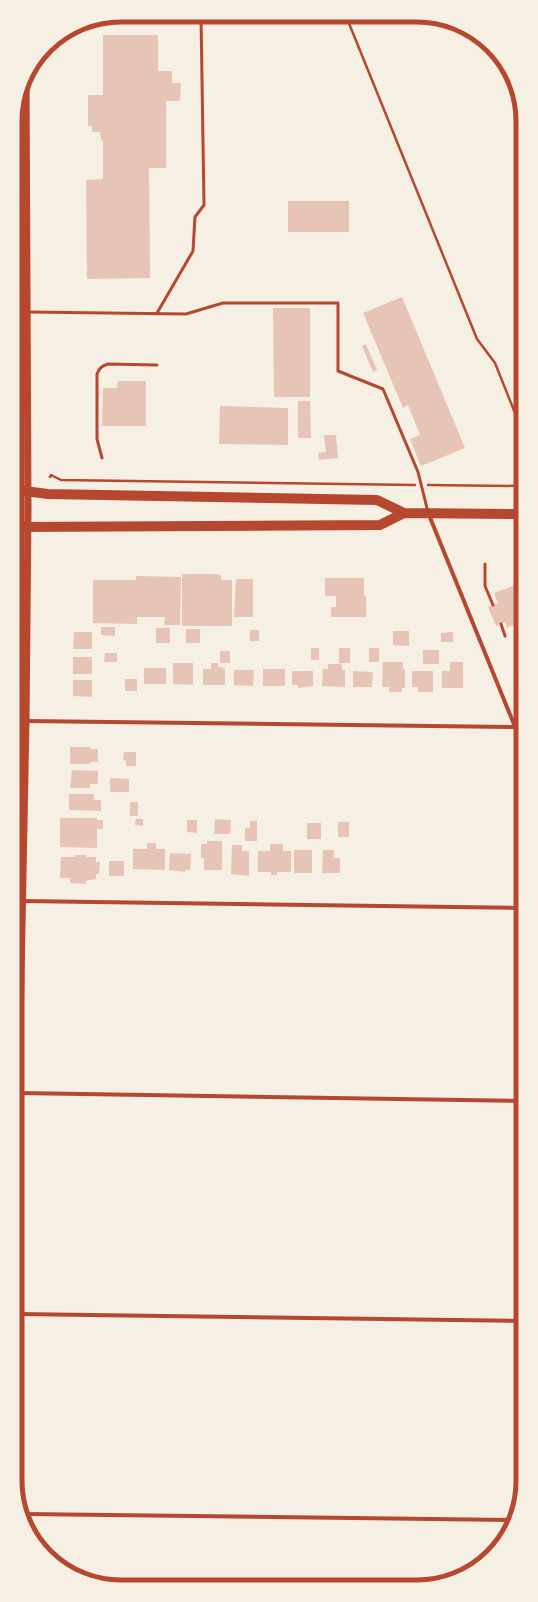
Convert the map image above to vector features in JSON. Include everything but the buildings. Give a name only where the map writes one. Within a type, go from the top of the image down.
[{"type":"main road","points":[[22,491],[48,494],[376,500],[404,513],[516,514]]},
{"type":"main road","points":[[22,528],[380,526],[404,513]]},
{"type":"street","points":[[26,92],[28,528],[22,901],[516,908]]},
{"type":"street","points":[[22,288],[28,288]]},
{"type":"street","points":[[428,514],[516,731]]},
{"type":"street","points":[[26,721],[514,727]]},
{"type":"street","points":[[22,1093],[516,1101]]},
{"type":"street","points":[[22,1314],[516,1321]]},
{"type":"street","points":[[27,1514],[508,1520]]},
{"type":"lane","points":[[157,313],[193,252],[194,218],[204,205],[201,22]]},
{"type":"lane","points":[[28,312],[186,314],[223,303],[338,303],[338,370],[383,389],[418,472],[428,514]]},
{"type":"lane","points":[[102,458],[97,439],[97,374],[99,369],[108,364],[157,365]]},
{"type":"lane","points":[[485,564],[485,586],[493,605]]},
{"type":"lane","points":[[501,624],[505,636]]},
{"type":"path","points":[[348,22],[477,339],[495,363],[516,416]]},
{"type":"path","points":[[50,476],[51,475],[61,480],[516,486]]}]
